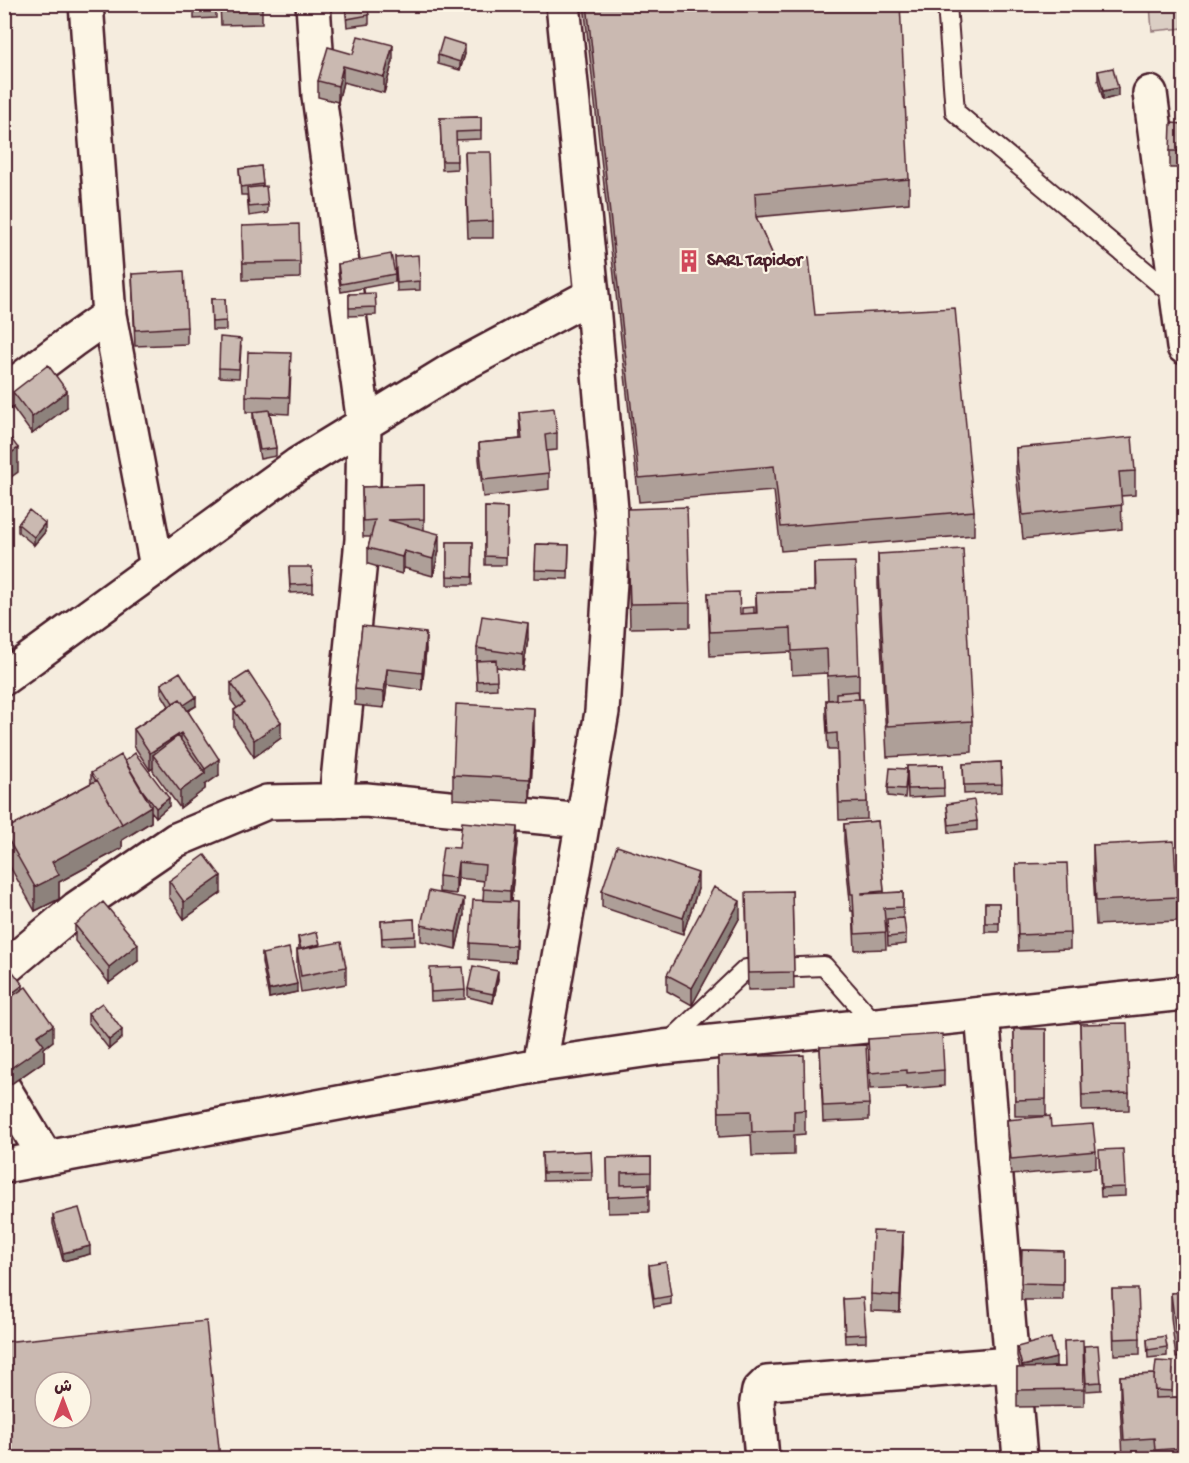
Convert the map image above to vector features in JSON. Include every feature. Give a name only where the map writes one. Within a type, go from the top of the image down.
[{"type":"street","points":[[86,4],[110,315],[157,567]]},
{"type":"street","points":[[313,4],[319,96],[364,424],[362,540],[336,801]]},
{"type":"street","points":[[540,1065],[602,712],[613,532],[563,4]]},
{"type":"street","points":[[1150,93],[1182,301],[1185,347]]},
{"type":"street","points":[[4,678],[297,465],[452,370],[592,295]]},
{"type":"street","points":[[4,392],[72,340],[110,315]]},
{"type":"street","points":[[4,969],[77,908],[176,840],[267,802],[366,800],[583,821]]},
{"type":"street","points":[[4,1166],[540,1065],[664,1047],[1185,993]]},
{"type":"street","points":[[982,1014],[1020,1458]]},
{"type":"street","points":[[4,1089],[46,1158]]},
{"type":"street","points":[[762,1458],[757,1402],[759,1390],[767,1383],[1011,1364]]},
{"type":"lane","points":[[947,4],[955,112],[1182,301]]},
{"type":"lane","points":[[664,1047],[746,969],[824,966],[876,1025]]},
{"type":"shaded area","points":[[1150,5],[1184,5],[1184,28],[1152,31]]},
{"type":"building","points":[[194,4],[216,4],[216,9],[194,10]]},
{"type":"building","points":[[221,4],[262,4],[262,7],[221,8]]},
{"type":"building","points":[[345,4],[367,4],[369,15],[347,19]]},
{"type":"building","name":"SARL Tapidor","points":[[587,4],[753,4],[754,6],[900,4],[909,179],[755,193],[756,217],[775,260],[809,257],[815,315],[955,308],[974,511],[781,527],[774,466],[639,478]]},
{"type":"building","points":[[358,36],[393,45],[384,77],[343,66],[338,86],[318,81],[328,47],[353,54]]},
{"type":"building","points":[[443,38],[465,45],[460,62],[438,55]]},
{"type":"building","points":[[1113,68],[1118,88],[1103,91],[1098,71]]},
{"type":"building","points":[[481,117],[481,131],[456,132],[457,161],[442,161],[440,118]]},
{"type":"building","points":[[1171,123],[1185,124],[1185,151],[1170,151]]},
{"type":"building","points":[[465,152],[491,152],[493,221],[468,222]]},
{"type":"building","points":[[261,166],[263,184],[241,187],[239,169]]},
{"type":"building","points":[[266,186],[268,205],[249,207],[247,188]]},
{"type":"building","points":[[299,224],[300,262],[243,263],[242,226]]},
{"type":"building","points":[[391,254],[395,274],[341,284],[338,264]]},
{"type":"building","points":[[418,255],[420,281],[397,283],[395,257]]},
{"type":"building","points":[[184,271],[187,327],[135,330],[132,274]]},
{"type":"building","points":[[375,293],[376,307],[349,308],[349,294]]},
{"type":"building","points":[[211,299],[225,299],[226,321],[212,322]]},
{"type":"building","points":[[220,337],[241,339],[239,369],[219,368]]},
{"type":"building","points":[[248,352],[291,353],[289,397],[246,396]]},
{"type":"building","points":[[48,365],[67,391],[32,417],[13,392]]},
{"type":"building","points":[[554,408],[557,433],[545,435],[549,473],[483,480],[479,443],[522,439],[519,412]]},
{"type":"building","points":[[269,410],[276,448],[260,450],[253,412]]},
{"type":"building","points":[[4,429],[18,448],[4,458]]},
{"type":"building","points":[[1132,437],[1135,471],[1119,472],[1122,505],[1023,515],[1016,448]]},
{"type":"building","points":[[424,485],[424,519],[388,520],[439,534],[433,559],[404,551],[402,557],[368,548],[375,520],[363,521],[362,487]]},
{"type":"building","points":[[485,507],[507,508],[506,557],[485,556]]},
{"type":"building","points":[[687,507],[690,603],[630,604],[627,509]]},
{"type":"building","points":[[29,510],[45,523],[34,537],[18,524]]},
{"type":"building","points":[[447,542],[473,542],[472,577],[447,576]]},
{"type":"building","points":[[536,544],[569,545],[568,571],[535,570]]},
{"type":"building","points":[[963,549],[972,721],[887,726],[878,554]]},
{"type":"building","points":[[855,562],[859,674],[828,676],[827,649],[792,651],[791,628],[710,632],[708,593],[739,592],[740,614],[757,613],[756,593],[815,591],[814,563]]},
{"type":"building","points":[[289,567],[312,567],[313,584],[290,585]]},
{"type":"building","points":[[754,607],[754,613],[742,614],[742,608]]},
{"type":"building","points":[[482,616],[528,623],[523,655],[477,648]]},
{"type":"building","points":[[362,626],[426,633],[422,673],[387,669],[384,692],[355,689]]},
{"type":"building","points":[[496,660],[497,680],[477,681],[476,661]]},
{"type":"building","points":[[180,672],[196,697],[184,705],[180,699],[173,703],[161,684]]},
{"type":"building","points":[[248,672],[281,722],[254,740],[234,710],[245,703],[231,683]]},
{"type":"building","points":[[858,691],[859,699],[836,700],[836,693]]},
{"type":"building","points":[[180,699],[219,759],[205,769],[181,733],[150,753],[134,729]]},
{"type":"building","points":[[863,699],[867,802],[839,803],[837,733],[828,734],[826,700]]},
{"type":"building","points":[[456,704],[534,708],[530,779],[453,775]]},
{"type":"building","points":[[178,736],[205,773],[180,791],[153,755]]},
{"type":"building","points":[[135,753],[169,798],[156,808],[125,761]]},
{"type":"building","points":[[121,755],[151,806],[122,824],[91,773]]},
{"type":"building","points":[[1001,762],[1002,784],[964,785],[963,764]]},
{"type":"building","points":[[943,765],[944,788],[908,789],[907,766]]},
{"type":"building","points":[[890,768],[907,769],[905,789],[888,788]]},
{"type":"building","points":[[97,780],[122,824],[52,862],[59,875],[35,887],[4,830]]},
{"type":"building","points":[[974,800],[977,821],[949,825],[947,804]]},
{"type":"building","points":[[878,821],[884,891],[862,894],[903,892],[903,907],[884,908],[886,932],[855,934],[853,894],[851,894],[844,824]]},
{"type":"building","points":[[462,822],[517,827],[510,891],[483,889],[485,865],[458,862],[456,878],[439,876],[443,847],[459,848]]},
{"type":"building","points":[[1174,841],[1177,897],[1096,901],[1093,845]]},
{"type":"building","points":[[617,846],[698,873],[683,918],[602,891]]},
{"type":"building","points":[[205,855],[221,876],[184,902],[169,881]]},
{"type":"building","points":[[1067,863],[1070,933],[1018,935],[1016,864]]},
{"type":"building","points":[[714,887],[740,901],[692,988],[667,975]]},
{"type":"building","points":[[429,891],[464,898],[456,932],[421,925]]},
{"type":"building","points":[[792,891],[794,972],[748,973],[746,892]]},
{"type":"building","points":[[473,900],[517,902],[515,946],[470,943]]},
{"type":"building","points":[[103,902],[138,944],[109,967],[75,925]]},
{"type":"building","points":[[985,903],[999,903],[999,923],[985,923]]},
{"type":"building","points":[[904,918],[906,935],[888,937],[887,919]]},
{"type":"building","points":[[414,919],[415,936],[382,938],[381,921]]},
{"type":"building","points":[[317,932],[320,944],[301,949],[298,937]]},
{"type":"building","points":[[341,942],[346,967],[301,976],[297,950]]},
{"type":"building","points":[[289,948],[297,984],[269,990],[262,954]]},
{"type":"building","points":[[4,960],[23,985],[4,999]]},
{"type":"building","points":[[473,966],[498,971],[493,994],[468,989]]},
{"type":"building","points":[[463,967],[465,990],[431,992],[430,968]]},
{"type":"building","points":[[26,987],[53,1025],[37,1036],[44,1045],[8,1070],[4,1065],[4,1002]]},
{"type":"building","points":[[102,1003],[122,1030],[109,1040],[88,1013]]},
{"type":"building","points":[[1127,1023],[1129,1093],[1082,1095],[1080,1024]]},
{"type":"building","points":[[1014,1029],[1046,1029],[1046,1099],[1015,1100]]},
{"type":"building","points":[[942,1034],[944,1070],[870,1073],[868,1039]]},
{"type":"building","points":[[866,1045],[869,1104],[823,1106],[820,1047]]},
{"type":"building","points":[[804,1055],[805,1110],[794,1111],[794,1131],[752,1132],[751,1111],[719,1112],[718,1057]]},
{"type":"building","points":[[1050,1116],[1051,1127],[1093,1124],[1096,1151],[1011,1159],[1007,1120]]},
{"type":"building","points":[[1123,1149],[1125,1187],[1101,1188],[1099,1150]]},
{"type":"building","points":[[591,1151],[592,1172],[543,1173],[542,1153]]},
{"type":"building","points":[[651,1157],[651,1172],[621,1173],[621,1185],[649,1184],[649,1195],[608,1197],[607,1158]]},
{"type":"building","points":[[79,1208],[90,1246],[63,1253],[53,1215]]},
{"type":"building","points":[[873,1231],[903,1232],[900,1296],[871,1294]]},
{"type":"building","points":[[1022,1250],[1063,1251],[1063,1284],[1021,1283]]},
{"type":"building","points":[[666,1262],[671,1296],[654,1299],[649,1265]]},
{"type":"building","points":[[1112,1289],[1138,1289],[1140,1338],[1114,1339]]},
{"type":"building","points":[[1185,1292],[1185,1333],[1176,1334],[1171,1293]]},
{"type":"building","points":[[863,1298],[866,1334],[845,1335],[843,1299]]},
{"type":"building","points":[[206,1321],[220,1458],[4,1458],[4,1342]]},
{"type":"building","points":[[1165,1336],[1167,1347],[1148,1350],[1147,1339]]},
{"type":"building","points":[[1051,1338],[1056,1358],[1022,1366],[1017,1347]]},
{"type":"building","points":[[1083,1340],[1084,1389],[1017,1390],[1017,1368],[1065,1367],[1064,1341]]},
{"type":"building","points":[[1098,1345],[1101,1382],[1086,1383],[1084,1346]]},
{"type":"building","points":[[1182,1351],[1185,1351],[1185,1375],[1184,1375]]},
{"type":"building","points":[[1156,1361],[1173,1362],[1172,1391],[1155,1390]]},
{"type":"building","points":[[1154,1374],[1155,1398],[1185,1397],[1185,1448],[1155,1450],[1154,1438],[1124,1440],[1120,1376]]},
{"type":"place","name":"SARL Tapidor","points":[[689,261]]}]
